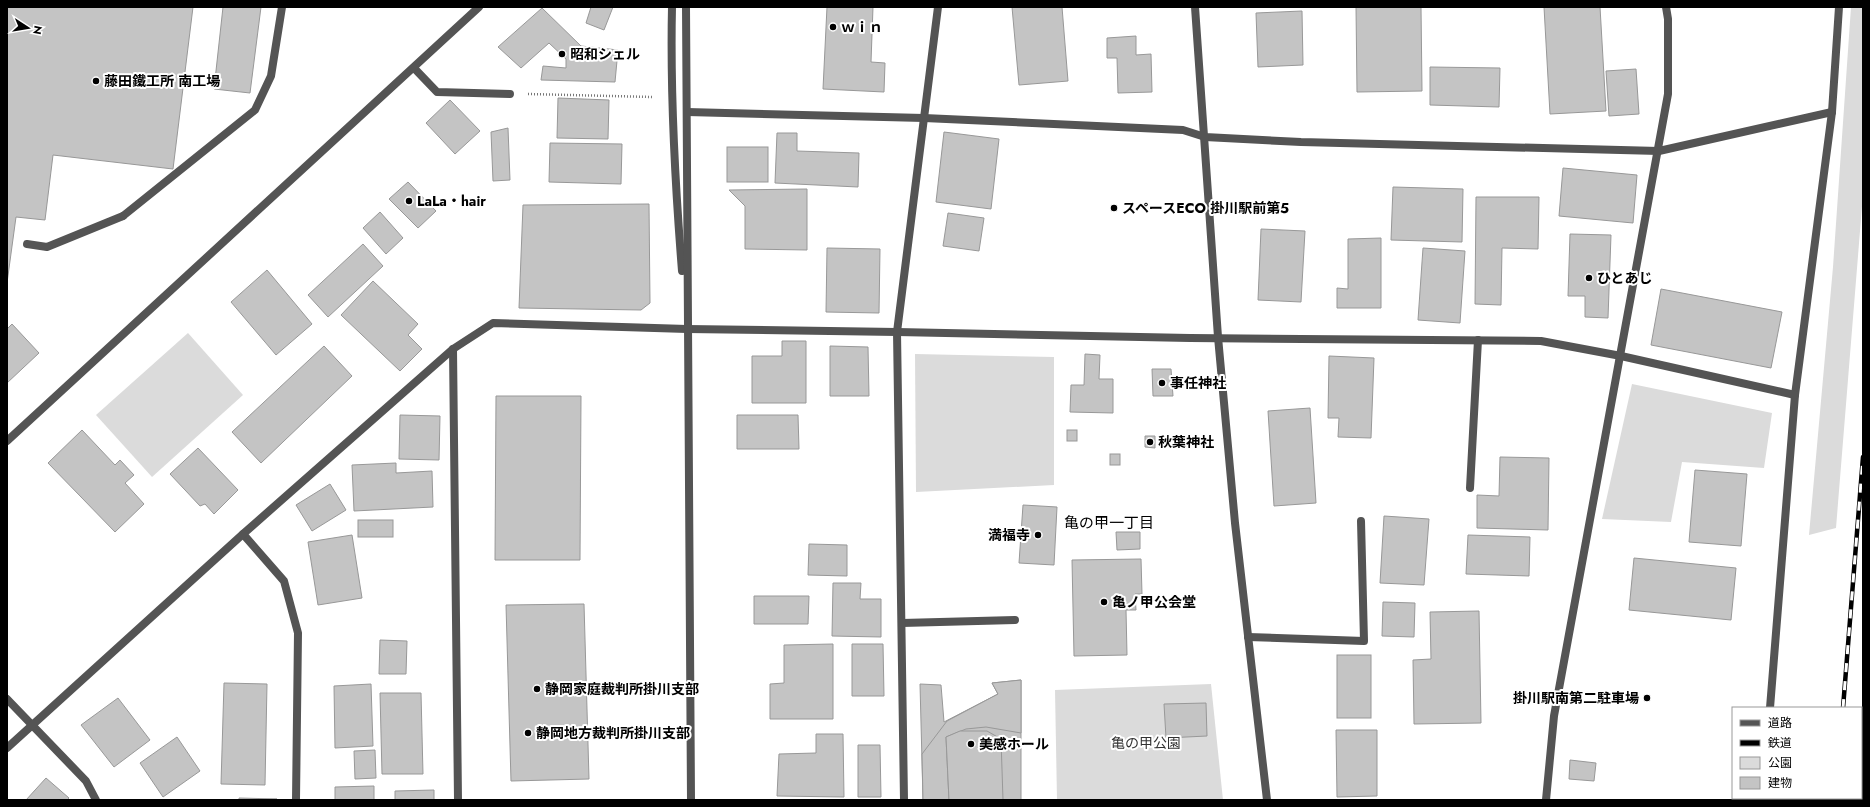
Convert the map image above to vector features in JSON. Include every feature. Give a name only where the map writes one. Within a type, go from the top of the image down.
[{"type":"street","points":[[28,244],[47,247],[123,216],[255,110],[271,76],[282,7]]},
{"type":"street","points":[[7,441],[479,7]]},
{"type":"street","points":[[672,7],[671,74],[675,185],[687,329]]},
{"type":"street","points":[[686,7],[691,800]]},
{"type":"street","points":[[904,800],[897,332],[938,7]]},
{"type":"street","points":[[1195,7],[1218,337],[1235,523],[1267,800]]},
{"type":"street","points":[[1546,800],[1554,716],[1659,151],[1668,94],[1668,20],[1666,7]]},
{"type":"street","points":[[1770,707],[1795,396],[1832,112],[1839,7]]},
{"type":"street","points":[[414,68],[437,92],[510,94]]},
{"type":"street","points":[[687,112],[924,118],[1183,130],[1205,137],[1301,142],[1659,151],[1832,112]]},
{"type":"street","points":[[7,748],[31,724],[243,534],[453,349],[493,323],[687,329],[1190,338],[1218,337],[1541,341],[1621,356],[1795,396]]},
{"type":"street","points":[[1470,488],[1478,340]]},
{"type":"street","points":[[453,349],[458,800]]},
{"type":"street","points":[[1248,637],[1364,641],[1361,521]]},
{"type":"street","points":[[243,534],[284,581],[298,633],[296,800]]},
{"type":"street","points":[[902,623],[1015,620]]},
{"type":"street","points":[[7,699],[86,781],[96,800]]},
{"type":"path","points":[[510,94],[652,97]]},
{"type":"green space","points":[[1851,7],[1863,7],[1863,194],[1836,528],[1809,535],[1833,267]]},
{"type":"green space","points":[[188,333],[243,395],[152,477],[96,415]]},
{"type":"green space","points":[[915,354],[1054,357],[1054,485],[916,492]]},
{"type":"green space","points":[[1632,384],[1772,413],[1764,468],[1682,462],[1671,522],[1602,519]]},
{"type":"green space","name":"亀の甲公園","points":[[1211,684],[1223,800],[1057,800],[1055,690]]},
{"type":"building","name":"藤田鐵工所 南工場","points":[[7,7],[193,7],[173,169],[53,155],[45,220],[16,217],[7,283]]},
{"type":"building","points":[[223,7],[261,7],[250,93],[214,89]]},
{"type":"building","points":[[591,7],[613,7],[604,30],[586,23]]},
{"type":"building","points":[[827,7],[873,7],[871,62],[885,63],[884,92],[823,89]]},
{"type":"building","points":[[1012,7],[1062,7],[1068,81],[1019,85]]},
{"type":"building","points":[[1356,7],[1421,7],[1422,91],[1357,92]]},
{"type":"building","points":[[1544,7],[1600,7],[1606,111],[1550,114]]},
{"type":"building","points":[[542,8],[581,46],[618,50],[615,82],[541,80],[543,66],[566,68],[566,59],[549,43],[521,68],[498,47]]},
{"type":"building","points":[[1302,11],[1303,65],[1258,67],[1256,13]]},
{"type":"building","points":[[1136,36],[1136,55],[1151,54],[1152,92],[1118,93],[1117,58],[1107,58],[1107,38]]},
{"type":"building","points":[[1430,67],[1500,68],[1499,107],[1430,105]]},
{"type":"building","points":[[1636,69],[1639,114],[1609,116],[1606,71]]},
{"type":"building","points":[[558,98],[609,100],[608,139],[557,138]]},
{"type":"building","points":[[450,100],[480,131],[455,154],[426,123]]},
{"type":"building","points":[[508,128],[510,180],[493,181],[491,132]]},
{"type":"building","points":[[944,132],[999,139],[991,209],[936,202]]},
{"type":"building","points":[[777,133],[797,133],[797,151],[859,153],[858,187],[775,183]]},
{"type":"building","points":[[550,143],[622,144],[621,184],[549,182]]},
{"type":"building","points":[[727,147],[768,147],[768,182],[727,182]]},
{"type":"building","points":[[1563,168],[1637,175],[1633,223],[1559,216]]},
{"type":"building","points":[[408,182],[436,211],[418,228],[389,199]]},
{"type":"building","points":[[1393,187],[1463,189],[1462,242],[1391,240]]},
{"type":"building","points":[[807,189],[807,250],[745,249],[745,206],[729,190]]},
{"type":"building","points":[[1476,197],[1539,197],[1538,249],[1502,248],[1501,305],[1475,304]]},
{"type":"building","points":[[649,204],[650,303],[641,310],[519,308],[523,205]]},
{"type":"building","points":[[380,212],[403,238],[386,254],[363,228]]},
{"type":"building","points":[[948,213],[984,218],[979,251],[943,246]]},
{"type":"building","points":[[1261,229],[1305,231],[1301,302],[1258,300]]},
{"type":"building","points":[[1570,234],[1611,235],[1608,318],[1585,317],[1585,296],[1568,296]]},
{"type":"building","points":[[1381,238],[1381,308],[1337,308],[1337,288],[1348,289],[1348,239]]},
{"type":"building","points":[[363,244],[383,266],[328,317],[308,295]]},
{"type":"building","points":[[827,248],[880,249],[879,313],[826,312]]},
{"type":"building","points":[[1423,248],[1465,251],[1460,323],[1418,320]]},
{"type":"building","points":[[267,270],[312,324],[276,355],[231,302]]},
{"type":"building","points":[[373,281],[418,324],[408,335],[422,349],[400,371],[341,315]]},
{"type":"building","points":[[1661,289],[1782,312],[1771,368],[1651,345]]},
{"type":"building","points":[[12,324],[39,353],[7,383],[7,329]]},
{"type":"building","points":[[782,341],[806,341],[806,403],[752,403],[752,356],[782,356]]},
{"type":"building","points":[[324,346],[352,376],[261,463],[232,432]]},
{"type":"building","points":[[830,346],[868,347],[869,396],[830,396]]},
{"type":"building","points":[[1085,354],[1100,355],[1099,379],[1113,379],[1113,413],[1070,412],[1071,385],[1084,385]]},
{"type":"building","points":[[1329,356],[1374,358],[1371,438],[1338,437],[1339,418],[1328,418]]},
{"type":"building","name":"事任神社","points":[[1152,369],[1171,369],[1173,396],[1153,396]]},
{"type":"building","points":[[496,396],[581,396],[580,560],[495,560]]},
{"type":"building","points":[[1310,408],[1316,503],[1274,506],[1268,411]]},
{"type":"building","points":[[400,415],[440,416],[439,460],[399,459]]},
{"type":"building","points":[[737,415],[798,415],[799,449],[737,449]]},
{"type":"building","points":[[82,430],[115,465],[120,460],[134,475],[125,483],[144,504],[115,532],[48,463]]},
{"type":"building","points":[[1067,430],[1077,430],[1077,441],[1067,441]]},
{"type":"building","name":"秋葉神社","points":[[1145,436],[1155,436],[1155,448],[1145,447]]},
{"type":"building","points":[[198,448],[238,490],[214,514],[205,504],[200,506],[170,474]]},
{"type":"building","points":[[1110,454],[1120,454],[1120,465],[1110,465]]},
{"type":"building","points":[[1500,457],[1549,458],[1548,530],[1477,528],[1477,495],[1499,496]]},
{"type":"building","points":[[396,463],[396,473],[432,471],[433,507],[354,511],[352,465]]},
{"type":"building","points":[[1695,470],[1747,474],[1741,546],[1689,542]]},
{"type":"building","points":[[330,484],[346,510],[312,531],[296,505]]},
{"type":"building","name":"満福寺","points":[[1023,505],[1057,507],[1054,565],[1019,563]]},
{"type":"building","points":[[1384,516],[1429,519],[1424,585],[1380,583]]},
{"type":"building","points":[[358,520],[393,520],[393,537],[358,537]]},
{"type":"building","points":[[1116,532],[1140,532],[1140,549],[1117,550]]},
{"type":"building","points":[[352,535],[362,598],[318,605],[308,542]]},
{"type":"building","points":[[1468,535],[1530,537],[1529,576],[1466,574]]},
{"type":"building","points":[[809,544],[847,545],[847,576],[808,575]]},
{"type":"building","points":[[1634,558],[1736,568],[1731,620],[1629,610]]},
{"type":"building","name":"亀ノ甲公会堂","points":[[1141,559],[1142,594],[1135,594],[1136,610],[1126,610],[1127,655],[1074,656],[1072,560]]},
{"type":"building","points":[[833,583],[861,583],[860,599],[881,599],[881,637],[832,636]]},
{"type":"building","points":[[754,596],[809,596],[808,624],[754,624]]},
{"type":"building","points":[[1383,602],[1415,603],[1414,637],[1382,636]]},
{"type":"building","points":[[584,604],[589,779],[511,781],[506,605]]},
{"type":"building","points":[[1479,611],[1481,723],[1414,724],[1413,660],[1431,659],[1430,612]]},
{"type":"building","points":[[380,640],[407,641],[406,674],[379,674]]},
{"type":"building","points":[[833,644],[833,719],[770,719],[770,684],[784,683],[784,645]]},
{"type":"building","points":[[852,644],[883,644],[884,696],[852,696]]},
{"type":"building","points":[[1337,655],[1371,655],[1371,718],[1337,718]]},
{"type":"building","name":"美感ホール","points":[[1021,680],[1021,800],[923,800],[920,684],[941,685],[944,722],[998,694],[992,683]]},
{"type":"building","points":[[1021,680],[1021,733],[986,727],[966,729],[946,737],[949,800],[923,800],[922,754],[947,721],[998,694],[992,683]]},
{"type":"building","points":[[224,683],[267,684],[265,785],[221,784]]},
{"type":"building","points":[[371,684],[373,746],[335,748],[334,686]]},
{"type":"building","points":[[380,693],[421,693],[423,774],[382,774]]},
{"type":"building","points":[[118,698],[150,740],[114,767],[81,725]]},
{"type":"building","points":[[1206,703],[1207,736],[1166,738],[1164,704]]},
{"type":"building","points":[[1336,730],[1377,730],[1377,796],[1337,797]]},
{"type":"building","points":[[960,731],[987,731],[1001,739],[1003,800],[949,800],[946,737]]},
{"type":"building","points":[[816,734],[843,734],[844,797],[777,796],[779,754],[816,753]]},
{"type":"building","points":[[177,737],[200,771],[163,797],[140,763]]},
{"type":"building","points":[[858,745],[880,745],[881,797],[858,797]]},
{"type":"building","points":[[375,750],[376,778],[355,779],[354,751]]},
{"type":"building","points":[[1570,760],[1596,763],[1594,781],[1569,779]]},
{"type":"building","points":[[46,778],[69,798],[67,800],[26,800]]},
{"type":"building","points":[[374,786],[374,800],[335,800],[335,787]]},
{"type":"building","points":[[434,790],[434,800],[395,800],[395,791]]},
{"type":"building","points":[[239,798],[277,799],[239,800]]},
{"type":"railway","points":[[1843,707],[1863,457]]},
{"type":"railway","points":[[1862,732],[1863,721]]},
{"type":"place","name":"ｗｉｎ","points":[[833,27]]},
{"type":"place","name":"昭和シェル","points":[[562,54]]},
{"type":"place","name":"藤田鐵工所 南工場","points":[[96,81]]},
{"type":"place","name":"LaLa・hair","points":[[409,201]]},
{"type":"place","name":"スペースECO 掛川駅前第５","points":[[1114,208]]},
{"type":"place","name":"ひとあじ","points":[[1589,278]]},
{"type":"place","name":"事任神社","points":[[1162,383]]},
{"type":"place","name":"秋葉神社","points":[[1150,442]]},
{"type":"place","name":"満福寺","points":[[1038,535]]},
{"type":"place","name":"亀ノ甲公会堂","points":[[1104,602]]},
{"type":"place","name":"静岡家庭裁判所掛川支部","points":[[537,689]]},
{"type":"place","name":"掛川駅南第二駐車場","points":[[1647,698]]},
{"type":"place","name":"静岡地方裁判所掛川支部","points":[[528,733]]},
{"type":"place","name":"美感ホール","points":[[971,744]]},
{"type":"district","name":"亀の甲一丁目","points":[[1109,523]]}]
